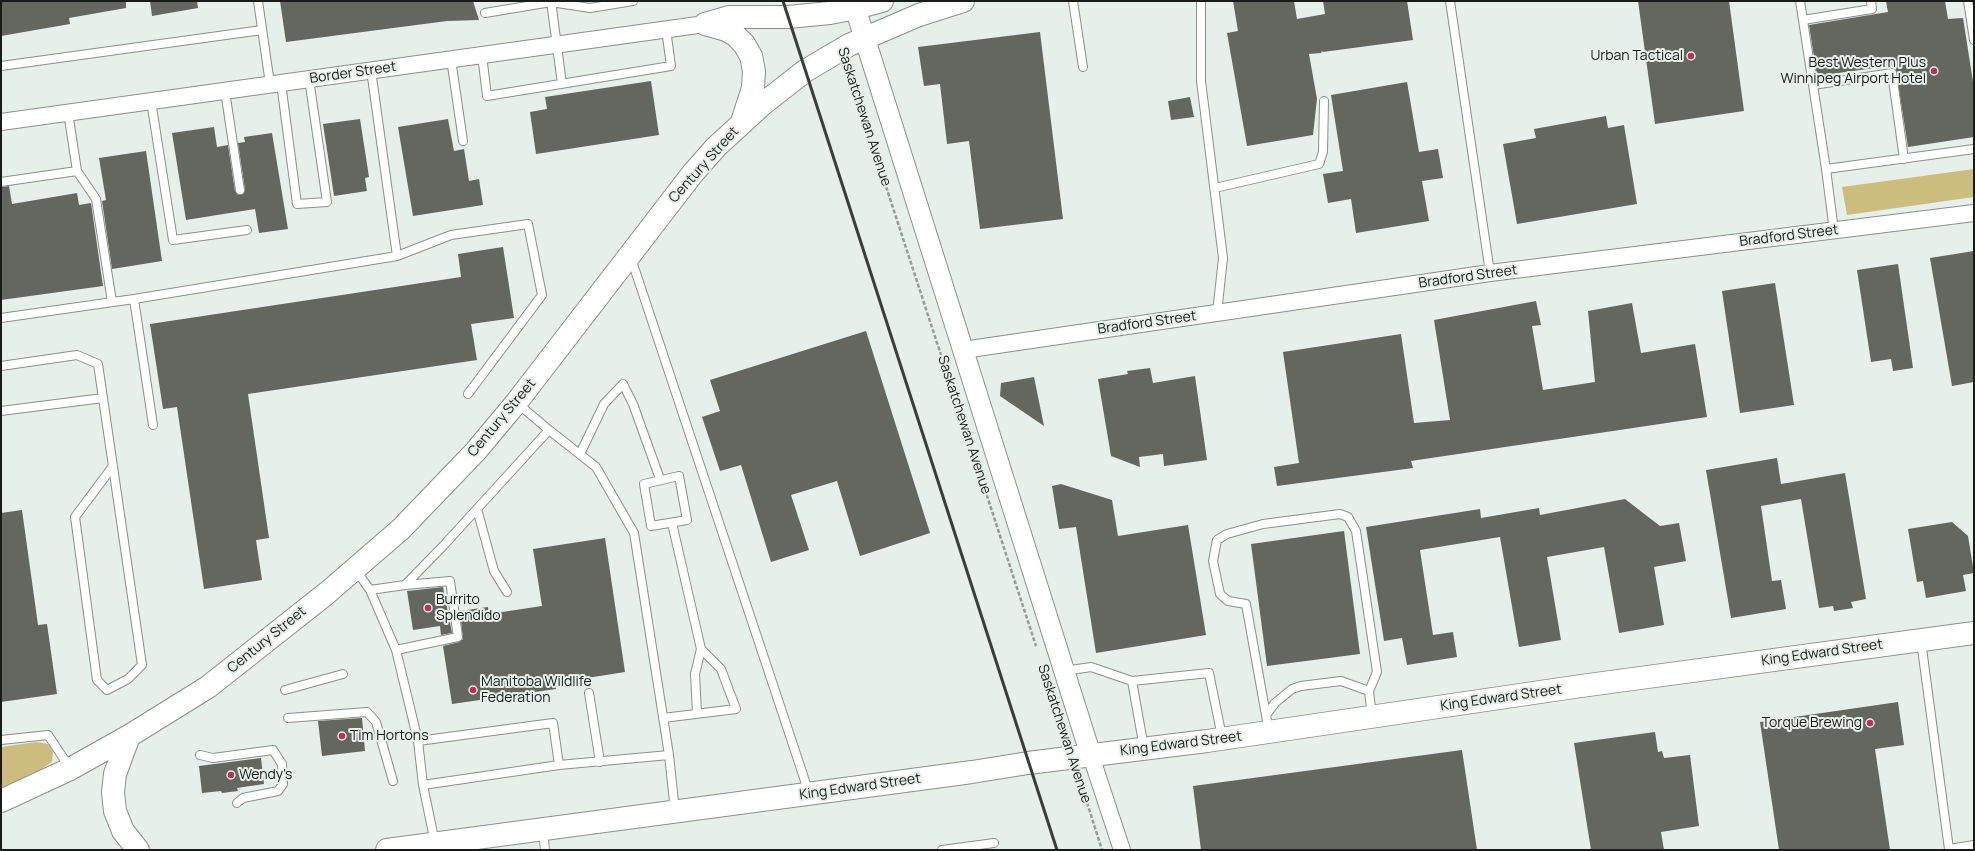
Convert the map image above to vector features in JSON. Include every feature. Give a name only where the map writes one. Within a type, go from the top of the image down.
[{"type":"main road","points":[[705,24],[730,18],[788,17],[882,1]]},
{"type":"main road","name":"Century Street","points":[[1,801],[70,769],[130,736],[208,687],[355,570],[426,505],[475,452],[516,403],[693,173],[716,147],[741,124],[805,71],[842,49],[919,15],[964,1]]},
{"type":"main road","points":[[705,24],[726,30],[735,35],[744,44],[751,56],[754,71],[753,88],[741,124]]},
{"type":"main road","name":"King Edward Street","points":[[386,850],[435,844],[544,840],[675,812],[1222,739],[1268,724],[1372,717],[1974,633]]},
{"type":"main road","points":[[130,736],[115,774],[113,792],[115,811],[123,831],[138,850]]},
{"type":"street","name":"Saskatchewan Avenue","points":[[855,5],[1064,671],[1082,757],[1122,850]]},
{"type":"street","name":"Border Street","points":[[1,122],[705,24]]},
{"type":"street","name":"Bradford Street","points":[[963,350],[1490,273],[1974,213]]},
{"type":"lane","points":[[258,1],[262,30],[275,84],[297,204],[327,202],[309,79]]},
{"type":"lane","points":[[551,1],[562,84]]},
{"type":"lane","points":[[485,13],[551,1],[590,8],[634,1]]},
{"type":"lane","points":[[1073,1],[1083,67]]},
{"type":"lane","points":[[1201,1],[1201,81],[1224,258],[1218,313]]},
{"type":"lane","points":[[1450,1],[1490,273]]},
{"type":"lane","points":[[1800,1],[1834,231]]},
{"type":"lane","points":[[1803,20],[1872,8],[1871,1]]},
{"type":"lane","points":[[1968,1],[1972,18],[1974,40]]},
{"type":"lane","points":[[1,66],[262,30]]},
{"type":"lane","points":[[482,55],[488,96],[671,66],[666,30]]},
{"type":"lane","points":[[451,59],[463,140]]},
{"type":"lane","points":[[370,70],[397,256]]},
{"type":"lane","points":[[1813,84],[1892,73],[1904,158]]},
{"type":"lane","points":[[225,91],[240,190]]},
{"type":"lane","points":[[151,101],[173,240],[248,230]]},
{"type":"lane","points":[[1215,188],[1318,164],[1323,152],[1324,101]]},
{"type":"lane","points":[[68,112],[77,171],[96,199],[112,302]]},
{"type":"lane","points":[[1826,169],[1974,149]]},
{"type":"lane","points":[[1,182],[77,171]]},
{"type":"lane","points":[[1,318],[134,299],[397,256],[451,235],[528,224],[542,295],[468,394]]},
{"type":"lane","points":[[630,256],[809,794]]},
{"type":"lane","points":[[134,299],[153,425]]},
{"type":"lane","points":[[1,366],[77,355],[98,364],[113,466],[142,665],[128,679],[107,690],[97,680],[75,517],[113,466]]},
{"type":"lane","points":[[580,454],[604,404],[623,384],[633,404],[660,479]]},
{"type":"lane","points":[[1,411],[103,398]]},
{"type":"lane","points":[[516,403],[596,467],[634,533],[669,755],[675,812]]},
{"type":"lane","points":[[405,585],[550,430]]},
{"type":"lane","points":[[679,476],[688,520],[672,523],[651,526],[644,484],[660,479],[679,476]]},
{"type":"lane","points":[[477,509],[494,571],[507,592]]},
{"type":"lane","points":[[1268,724],[1246,604],[1228,601],[1220,594],[1213,561],[1217,540],[1227,534],[1263,524],[1340,514],[1348,517],[1356,531],[1377,672],[1369,691],[1372,717]]},
{"type":"lane","points":[[672,523],[701,649],[695,674],[698,714]]},
{"type":"lane","points":[[355,570],[370,590],[396,650],[418,741],[423,784],[435,844]]},
{"type":"lane","points":[[370,590],[450,581],[458,637],[396,650]]},
{"type":"lane","points":[[1921,640],[1949,849],[1974,845]]},
{"type":"lane","points":[[663,718],[736,709],[721,669],[701,649]]},
{"type":"lane","points":[[1064,671],[1092,667],[1132,681],[1209,672],[1222,739]]},
{"type":"lane","points":[[285,690],[343,674]]},
{"type":"lane","points":[[1132,681],[1144,749]]},
{"type":"lane","points":[[1268,724],[1275,703],[1292,689],[1301,686],[1340,681],[1369,691]]},
{"type":"lane","points":[[589,693],[600,762]]},
{"type":"lane","points":[[288,718],[367,712],[376,722],[393,781]]},
{"type":"lane","points":[[418,741],[553,723],[558,766]]},
{"type":"lane","points":[[1,740],[48,734],[70,769]]},
{"type":"lane","points":[[200,755],[213,758],[273,750],[282,764],[283,784],[278,790],[243,798],[237,803]]},
{"type":"lane","points":[[423,784],[558,766],[669,755]]},
{"type":"lane","points":[[942,850],[994,843]]},
{"type":"path","name":"Saskatchewan Avenue","points":[[842,49],[1037,648]]},
{"type":"path","name":"Saskatchewan Avenue","points":[[1082,757],[1102,850]]},
{"type":"shaded area","points":[[1974,169],[1974,197],[1847,215],[1842,187]]},
{"type":"shaded area","points":[[37,742],[48,744],[53,752],[52,762],[40,770],[1,789],[1,747]]},
{"type":"building","points":[[1,1],[126,1],[126,8],[69,18],[70,24],[1,36]]},
{"type":"building","points":[[150,1],[197,1],[198,8],[152,16]]},
{"type":"building","points":[[280,1],[473,1],[479,20],[447,21],[286,42]]},
{"type":"building","points":[[1233,1],[1294,1],[1297,19],[1325,14],[1323,1],[1407,1],[1413,40],[1322,51],[1321,53],[1309,54],[1317,99],[1313,135],[1247,146],[1227,33],[1238,31]]},
{"type":"building","name":"Urban Tactical","points":[[1638,1],[1729,1],[1744,111],[1655,124]]},
{"type":"building","name":"Best Western Plus Winnipeg Airport Hotel","points":[[1886,1],[1945,1],[1948,19],[1963,18],[1974,88],[1974,137],[1908,147],[1895,65],[1817,76],[1809,25],[1888,12]]},
{"type":"building","points":[[1040,32],[1063,219],[980,229],[969,141],[947,144],[940,84],[924,86],[918,47]]},
{"type":"building","points":[[651,81],[659,135],[536,154],[530,112],[547,109],[545,97]]},
{"type":"building","points":[[1407,82],[1419,152],[1438,149],[1443,178],[1422,181],[1429,221],[1356,233],[1351,199],[1328,203],[1323,174],[1343,171],[1331,95]]},
{"type":"building","points":[[1190,97],[1194,117],[1171,120],[1168,101]]},
{"type":"building","points":[[1606,116],[1608,128],[1624,125],[1637,204],[1517,224],[1503,144],[1536,138],[1534,129]]},
{"type":"building","points":[[360,119],[369,177],[365,178],[367,191],[334,196],[323,124]]},
{"type":"building","points":[[448,119],[454,151],[464,149],[469,181],[479,179],[483,205],[413,216],[398,127]]},
{"type":"building","points":[[214,127],[217,147],[228,145],[235,191],[238,195],[243,194],[245,190],[238,143],[245,142],[244,137],[272,133],[288,229],[259,233],[255,209],[186,220],[172,133]]},
{"type":"building","points":[[146,151],[162,261],[112,269],[102,201],[106,200],[99,158]]},
{"type":"building","points":[[9,186],[12,204],[77,193],[79,205],[91,203],[103,286],[1,300],[1,187]]},
{"type":"building","points":[[503,247],[514,318],[471,324],[477,360],[248,394],[269,538],[256,540],[262,580],[204,589],[177,407],[163,409],[150,324],[461,277],[458,254]]},
{"type":"building","points":[[1974,251],[1974,382],[1952,386],[1930,258]]},
{"type":"building","points":[[1898,264],[1913,368],[1893,371],[1891,359],[1871,362],[1857,270]]},
{"type":"building","points":[[1775,283],[1794,405],[1740,413],[1722,291]]},
{"type":"building","points":[[1536,301],[1541,325],[1532,326],[1543,390],[1595,382],[1588,311],[1632,303],[1641,353],[1695,344],[1707,417],[1411,461],[1413,468],[1277,486],[1274,467],[1299,463],[1283,352],[1401,334],[1414,423],[1450,420],[1434,320]]},
{"type":"building","points":[[866,331],[930,533],[860,556],[837,481],[791,495],[809,550],[771,562],[741,465],[720,471],[702,417],[720,411],[710,380]]},
{"type":"building","points":[[1150,368],[1153,383],[1195,376],[1207,460],[1164,466],[1163,454],[1139,457],[1140,467],[1111,456],[1098,379],[1128,374],[1127,371]]},
{"type":"building","points":[[1034,377],[1044,426],[1000,396],[1001,383]]},
{"type":"building","points":[[1777,458],[1781,484],[1845,473],[1866,599],[1851,602],[1853,608],[1834,611],[1833,606],[1819,608],[1801,499],[1761,506],[1772,581],[1781,580],[1786,609],[1731,618],[1706,470]]},
{"type":"building","points":[[1061,484],[1112,500],[1118,536],[1188,525],[1206,635],[1096,653],[1076,527],[1059,529],[1052,486]]},
{"type":"building","points":[[1625,499],[1660,526],[1679,523],[1686,561],[1654,567],[1664,625],[1619,633],[1604,547],[1547,557],[1561,640],[1519,647],[1500,537],[1420,550],[1433,635],[1453,632],[1457,657],[1407,665],[1402,638],[1384,641],[1366,527],[1480,509],[1481,518],[1539,508],[1540,515]]},
{"type":"building","points":[[22,510],[38,625],[47,624],[57,694],[1,702],[1,513]]},
{"type":"building","points":[[1952,522],[1968,536],[1974,573],[1963,575],[1966,591],[1926,598],[1923,581],[1917,582],[1908,529]]},
{"type":"building","points":[[1344,531],[1360,654],[1267,666],[1251,544]]},
{"type":"building","points":[[605,538],[625,672],[555,683],[556,689],[452,704],[443,646],[459,642],[463,639],[460,611],[488,607],[489,614],[542,606],[533,549]]},
{"type":"building","name":"Burrito Splendido","points":[[443,587],[452,633],[441,635],[440,626],[413,630],[407,591]]},
{"type":"building","points":[[1898,702],[1904,745],[1875,749],[1890,850],[1779,850],[1760,722]]},
{"type":"building","name":"Tim Hortons","points":[[362,718],[365,751],[322,756],[318,721]]},
{"type":"building","points":[[1655,732],[1658,752],[1662,751],[1664,758],[1690,755],[1699,826],[1661,832],[1664,850],[1591,850],[1574,743]]},
{"type":"building","points":[[1462,750],[1477,850],[1201,850],[1193,786]]},
{"type":"building","name":"Wendy's","points":[[261,758],[264,784],[237,788],[238,791],[202,793],[199,766]]},
{"type":"railway","points":[[783,1],[1057,850]]},
{"type":"place","name":"Urban Tactical","points":[[1691,56]]},
{"type":"place","name":"Best Western Plus Winnipeg Airport Hotel","points":[[1934,71]]},
{"type":"place","name":"Burrito Splendido","points":[[428,608]]},
{"type":"place","name":"Manitoba Wildlife Federation","points":[[473,690]]},
{"type":"place","name":"Torque Brewing","points":[[1870,723]]},
{"type":"place","name":"Tim Hortons","points":[[342,736]]},
{"type":"place","name":"Wendy's","points":[[231,775]]}]
